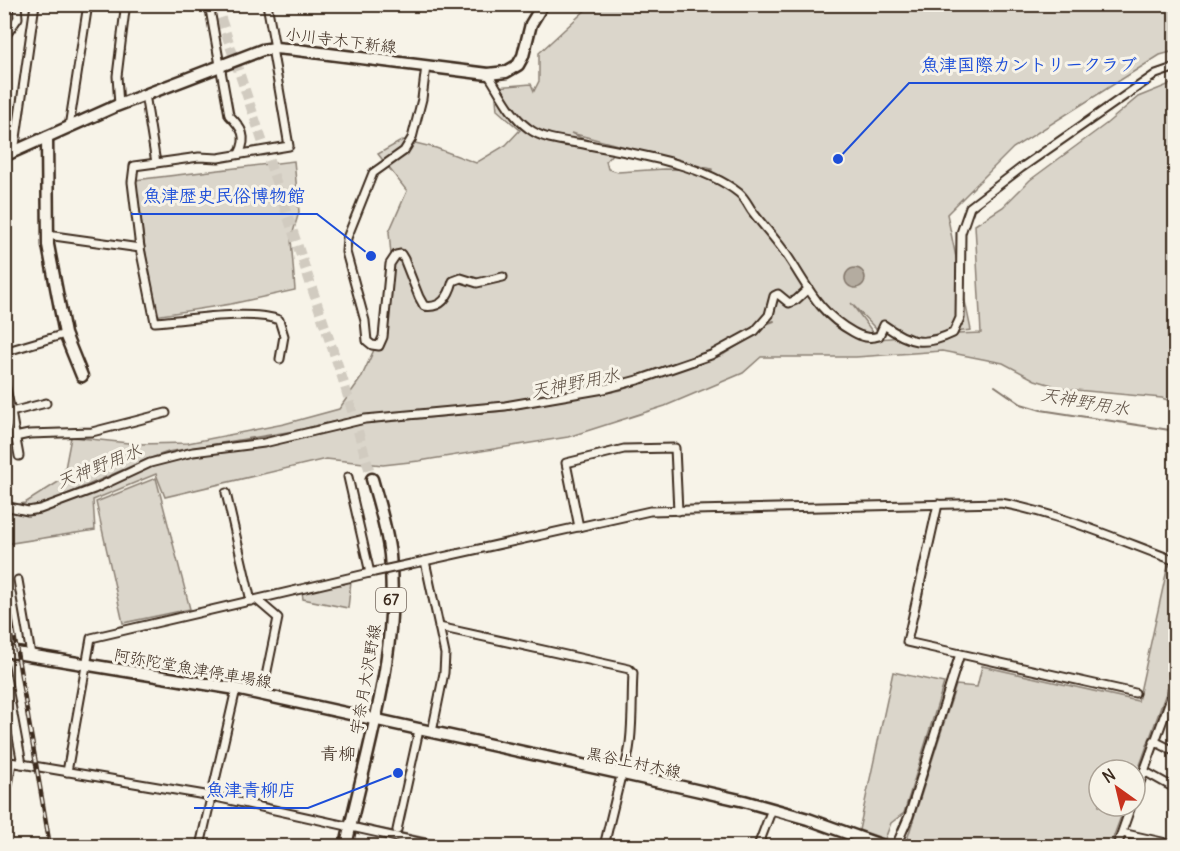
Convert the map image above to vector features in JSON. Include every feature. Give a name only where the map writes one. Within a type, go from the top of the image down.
[{"type":"main road","name":"小川寺木下新線","points":[[9,154],[146,94],[249,54],[273,48],[488,74],[506,72],[518,64],[523,56],[531,24],[543,4]]},
{"type":"main road","points":[[50,135],[54,236],[51,256]]},
{"type":"main road","points":[[50,135],[48,245],[65,334],[82,376]]},
{"type":"main road","name":"宇奈月大沢野線","points":[[346,846],[386,667],[392,606],[389,552],[372,479]]},
{"type":"main road","name":"阿弥陀堂魚津停車場線","points":[[4,651],[236,689],[375,721]]},
{"type":"main road","name":"黒谷上村木線","points":[[375,721],[772,809],[808,819],[883,846]]},
{"type":"street","points":[[4,38],[18,18],[17,4]]},
{"type":"street","points":[[9,154],[35,4]]},
{"type":"street","points":[[69,127],[88,4]]},
{"type":"street","points":[[118,4],[125,10],[117,76],[119,105]]},
{"type":"street","points":[[208,4],[229,115],[237,123],[244,137],[244,144],[239,154]]},
{"type":"street","points":[[267,4],[289,146],[218,158],[199,157],[134,166],[132,182],[154,322],[229,316],[271,316],[279,320],[284,336],[280,359]]},
{"type":"street","points":[[426,66],[422,99],[412,138],[404,151],[373,173],[347,238],[346,252],[365,321],[367,341],[379,346],[383,337],[390,264],[396,255],[400,254],[404,259],[418,297],[424,306],[431,307],[443,302],[449,295],[453,281],[460,278],[477,283],[503,278]]},
{"type":"street","points":[[488,74],[514,116],[528,129],[541,136],[626,152],[682,166],[728,185],[741,195],[785,253],[821,308],[839,324],[861,336],[872,339],[879,336],[884,325],[896,334],[921,343],[937,341],[953,333],[960,318],[961,233],[970,207],[1021,168],[1156,74],[1176,67]]},
{"type":"street","points":[[146,94],[156,163]]},
{"type":"street","points":[[54,236],[141,248]]},
{"type":"street","points":[[4,506],[21,511],[40,509],[94,489],[150,463],[193,452],[264,443],[365,419],[505,406],[632,382],[711,355],[732,345],[755,331],[765,321],[774,296],[781,295],[789,303],[808,289]]},
{"type":"street","points":[[4,352],[65,334]]},
{"type":"street","points":[[4,379],[19,456]]},
{"type":"street","points":[[11,412],[46,403]]},
{"type":"street","points":[[15,437],[29,434],[92,432],[166,413]]},
{"type":"street","points":[[579,527],[566,463],[624,449],[675,448],[678,511]]},
{"type":"street","points":[[348,477],[372,573]]},
{"type":"street","points":[[226,494],[254,600],[278,618],[262,695]]},
{"type":"street","points":[[68,772],[91,638],[424,561],[650,512],[1001,503],[1025,507],[1176,561]]},
{"type":"street","points":[[938,504],[907,642],[1135,693]]},
{"type":"street","points":[[424,561],[445,654],[432,732]]},
{"type":"street","points":[[18,580],[31,655]]},
{"type":"street","points":[[439,627],[629,669],[633,673],[629,738],[604,846]]},
{"type":"street","points":[[896,846],[909,816],[960,654]]},
{"type":"street","points":[[4,666],[22,764]]},
{"type":"street","points":[[1147,762],[1176,684]]},
{"type":"street","points":[[200,846],[236,689]]},
{"type":"street","points":[[397,830],[418,730]]},
{"type":"street","points":[[1154,741],[1176,752]]},
{"type":"street","points":[[4,806],[8,762],[211,796],[437,846]]},
{"type":"street","points":[[1147,773],[1176,789]]},
{"type":"street","points":[[758,846],[772,809]]},
{"type":"street","points":[[1117,846],[1127,818]]},
{"type":"street","points":[[1122,833],[1170,846]]},
{"type":"shaded area","points":[[591,5],[1175,5],[1175,51],[1160,55],[1013,148],[947,214],[971,330],[930,335],[981,333],[975,225],[1003,207],[1030,180],[1106,124],[1138,97],[1175,82],[1175,403],[1162,398],[1065,389],[1035,380],[1003,363],[942,351],[856,357],[761,357],[743,373],[665,406],[568,437],[383,465],[326,459],[165,497],[156,474],[93,500],[95,530],[5,544],[5,507],[25,503],[63,479],[71,437],[138,444],[188,443],[284,424],[339,409],[361,378],[384,328],[393,277],[389,232],[407,191],[378,154],[403,140],[436,148],[476,163],[506,145],[520,130],[497,110],[495,87],[531,84],[534,91],[539,81],[539,53]],"holes":[[[571,133],[712,169],[712,170],[664,169],[618,172],[608,169],[606,161],[613,153]],[[851,303],[876,329],[914,336],[878,339]]]},
{"type":"shaded area","points":[[294,161],[299,212],[291,239],[295,290],[231,304],[155,316],[135,180]]},
{"type":"shaded area","points":[[851,268],[859,268],[865,274],[865,282],[859,288],[851,288],[845,282],[845,274]]},
{"type":"shaded area","points":[[156,478],[190,609],[123,623],[96,502]]},
{"type":"shaded area","points":[[1168,565],[1175,568],[1175,668],[1143,758],[1087,758],[1087,818],[1120,818],[1110,846],[905,846],[956,685],[977,687],[982,666],[1138,701]]},
{"type":"shaded area","points":[[351,581],[348,608],[303,599],[302,592]]},
{"type":"shaded area","points":[[893,672],[944,683],[904,813],[891,823],[885,839],[859,830]]},
{"type":"waterway","name":"天神野用水","points":[[761,329],[774,321]]},
{"type":"waterway","name":"天神野用水","points":[[367,423],[501,411],[620,390],[724,354],[757,333]]},
{"type":"waterway","name":"天神野用水","points":[[995,386],[1021,404],[1041,410],[1176,431]]},
{"type":"waterway","name":"天神野用水","points":[[50,502],[169,452],[295,431],[346,419]]},
{"type":"waterway","name":"天神野用水","points":[[4,500],[22,507],[33,507]]},
{"type":"waterway","points":[[4,757],[44,764]]},
{"type":"waterway","points":[[277,807],[348,822]]},
{"type":"waterway","points":[[354,823],[462,846]]},
{"type":"tunnel","points":[[216,4],[343,380],[372,479]]},
{"type":"railway","points":[[4,576],[50,846]]},
{"type":"place","name":"魚津国際カントリークラブ","points":[[838,159]]},
{"type":"place","name":"魚津歴史民俗博物館","points":[[371,256]]},
{"type":"place","name":"魚津青柳店","points":[[398,773]]},
{"type":"district","name":"青柳","points":[[338,754]]}]
